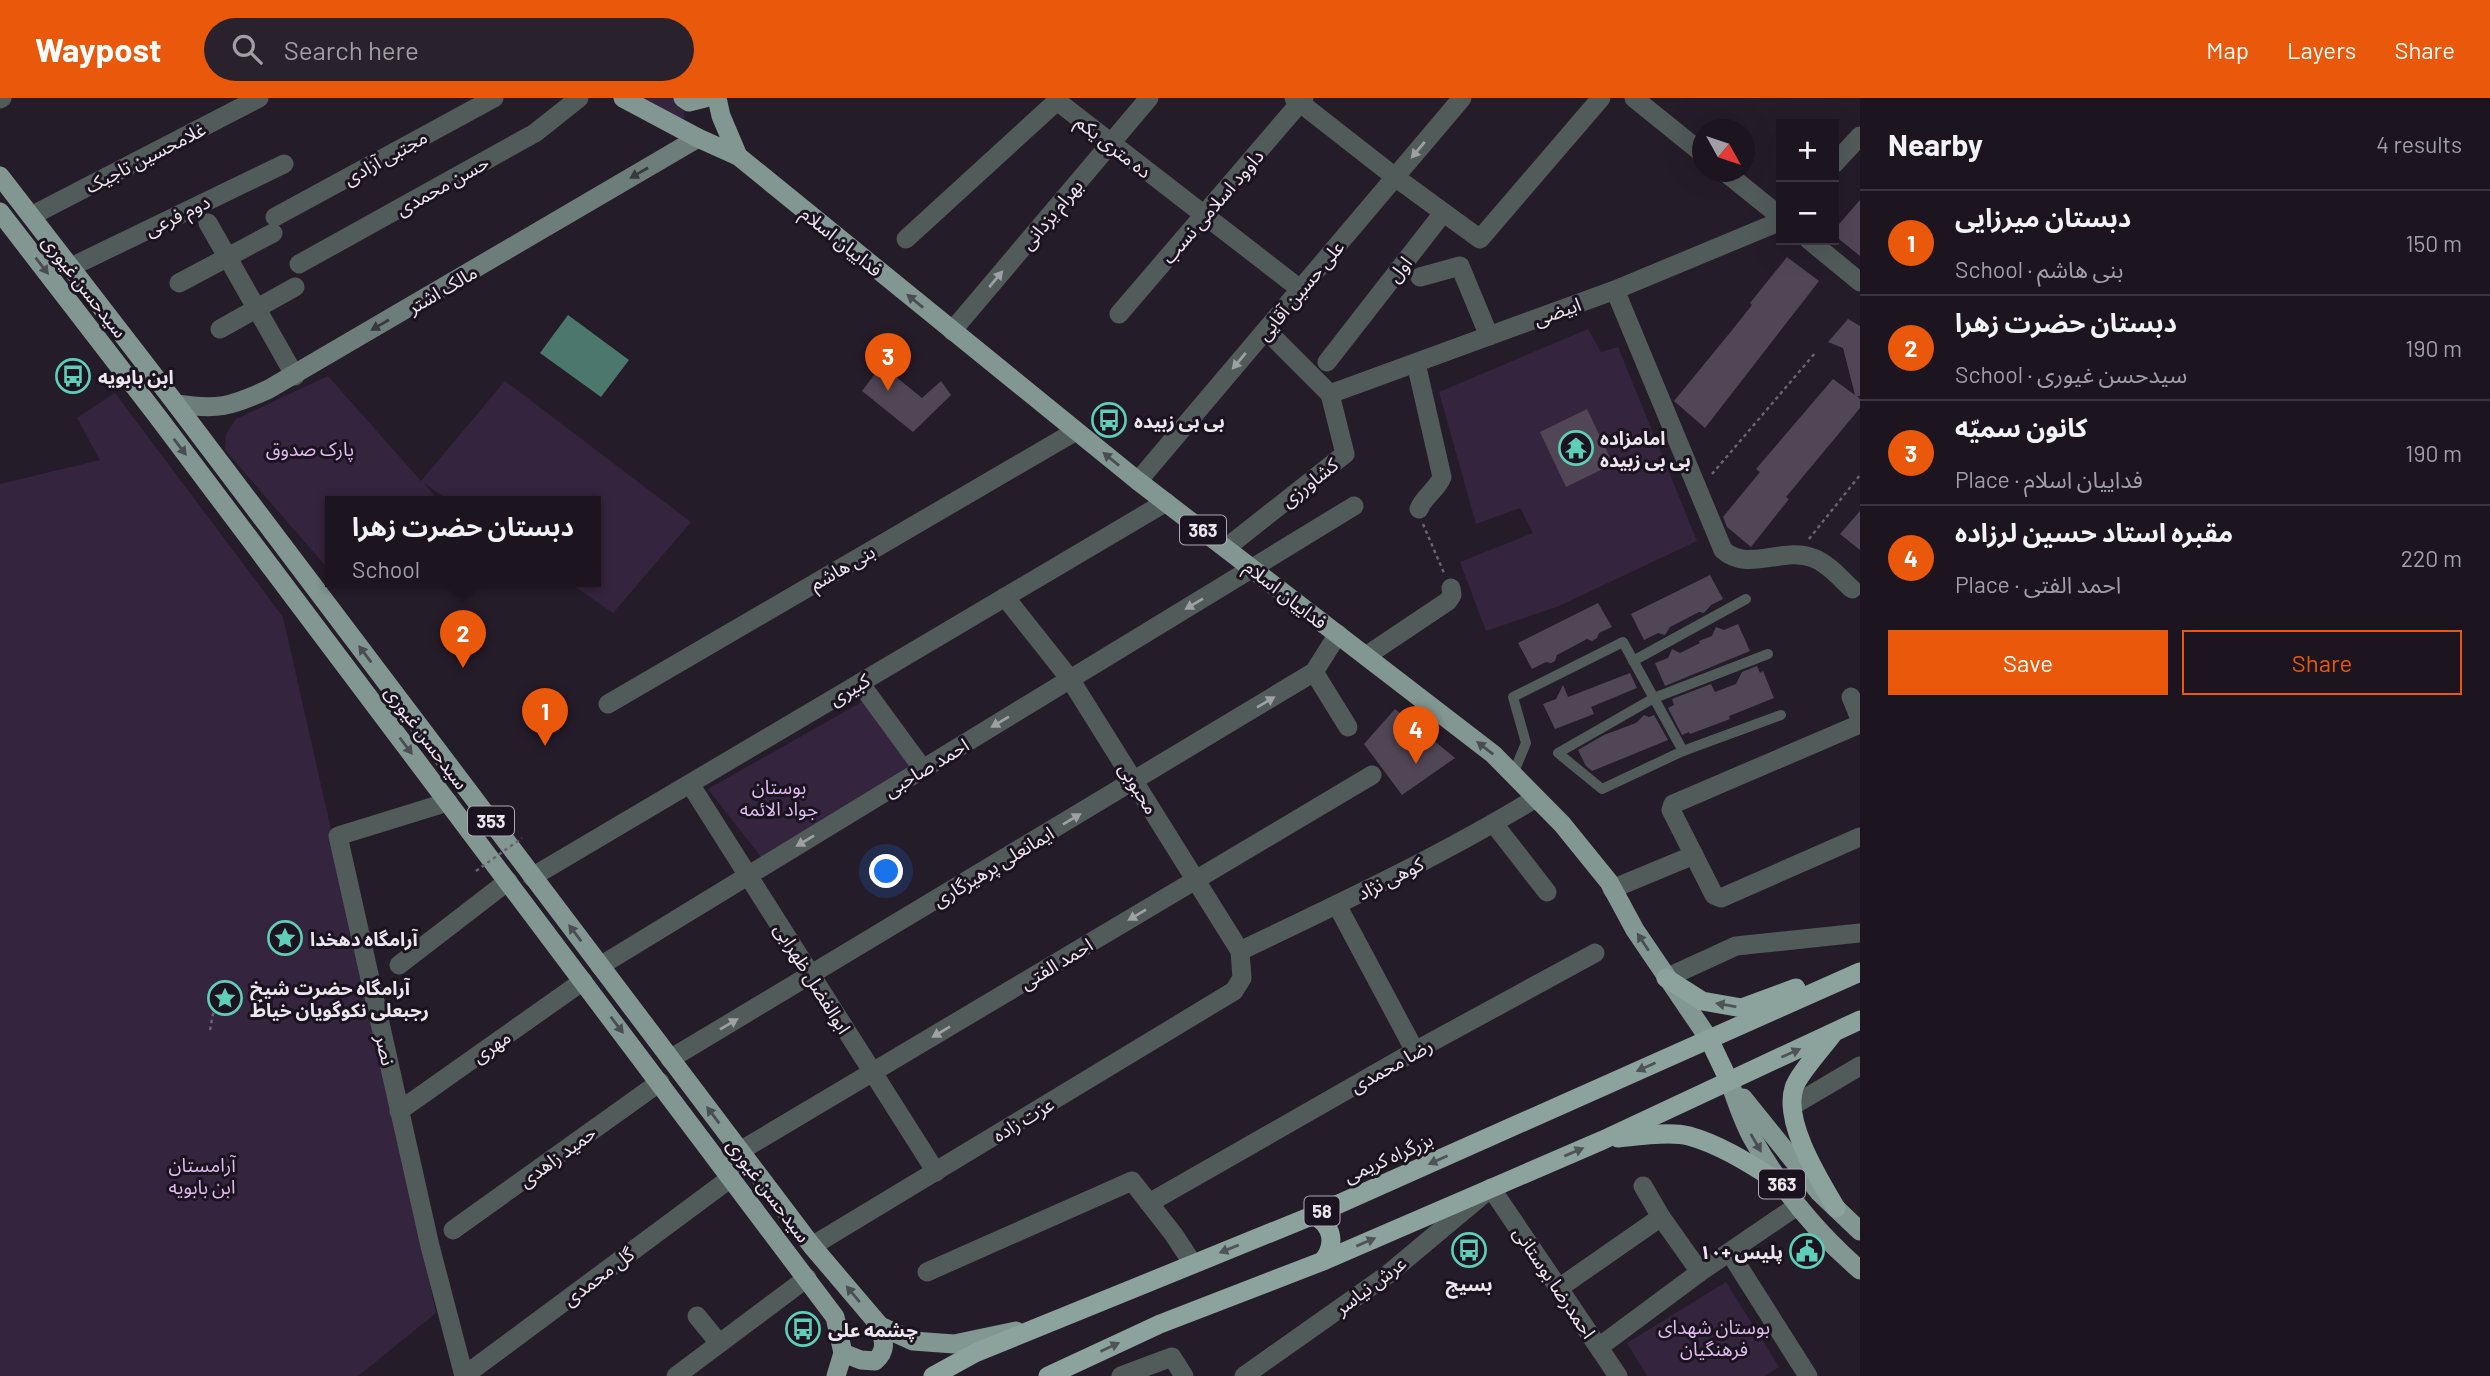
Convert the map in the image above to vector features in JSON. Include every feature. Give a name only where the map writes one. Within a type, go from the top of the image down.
[{"type":"highway","points":[[1666,978],[1702,1001],[1742,1008],[1860,966]]},
{"type":"highway","name":"بزرگراه کریمی","points":[[933,1376],[975,1353],[1314,1215],[1860,972]]},
{"type":"highway","name":"58","points":[[1048,1376],[1160,1324],[1323,1261],[1603,1140],[1860,1020]]},
{"type":"highway","points":[[1833,1034],[1794,1086],[1792,1106],[1796,1126],[1813,1168],[1850,1218]]},
{"type":"highway","points":[[1709,1039],[1729,1081]]},
{"type":"highway","points":[[1603,1140],[1643,1135],[1687,1135],[1726,1151],[1782,1184]]},
{"type":"highway","points":[[1314,1215],[1328,1226],[1332,1235],[1332,1245],[1323,1261]]},
{"type":"main road","name":"فداییان اسلام","points":[[623,98],[738,156],[1138,481],[1493,754],[1562,824],[1612,889],[1634,930],[1709,1039]]},
{"type":"main road","points":[[683,98],[689,102],[705,98]]},
{"type":"main road","points":[[717,98],[721,116],[738,156]]},
{"type":"main road","name":"مالک اشتر","points":[[176,404],[203,408],[234,405],[295,376],[698,138]]},
{"type":"main road","name":"سیدحسن غیوری","points":[[0,176],[176,404],[812,1246],[880,1326],[913,1341],[954,1344],[1048,1324]]},
{"type":"main road","name":"سیدحسن غیوری","points":[[0,212],[158,417],[807,1278],[835,1317],[843,1353],[836,1376]]},
{"type":"main road","name":"363","points":[[1729,1081],[1753,1140],[1797,1206],[1834,1248],[1860,1270]]},
{"type":"main road","name":"363","points":[[1729,1081],[1819,1192],[1850,1218]]},
{"type":"main road","points":[[843,1353],[875,1362],[882,1355],[885,1345],[880,1326]]},
{"type":"street","name":"غلامحسین تاجیک","points":[[31,216],[226,105],[259,98]]},
{"type":"street","name":"مجتبی آزادی","points":[[179,283],[228,257],[274,225],[494,98]]},
{"type":"street","name":"حسن محمدی","points":[[299,264],[535,133],[579,98]]},
{"type":"street","name":"بهرام یزدانی","points":[[952,331],[1149,98]]},
{"type":"street","name":"علی حسین آقایی","points":[[1138,481],[1462,98]]},
{"type":"street","points":[[1300,100],[1395,177],[1480,239],[1601,98]]},
{"type":"street","points":[[1634,98],[1692,144]]},
{"type":"street","name":"داوود اسلامی نسب","points":[[1119,314],[1300,100]]},
{"type":"street","name":"ده متری یکم","points":[[906,239],[1057,101],[1300,289]]},
{"type":"street","points":[[1839,158],[1860,135]]},
{"type":"street","name":"دوم فرعی","points":[[71,267],[284,164]]},
{"type":"street","points":[[1737,182],[1776,215]]},
{"type":"street","name":"اول","points":[[1327,362],[1443,213]]},
{"type":"street","name":"ابیضی","points":[[1330,394],[1615,290],[1776,221]]},
{"type":"street","points":[[208,223],[295,376]]},
{"type":"street","points":[[1814,245],[1860,282]]},
{"type":"street","points":[[1420,276],[1460,266],[1489,336]]},
{"type":"street","points":[[220,329],[295,287]]},
{"type":"street","points":[[1615,290],[1723,550],[1732,559],[1744,560],[1796,555],[1813,557],[1852,589]]},
{"type":"street","points":[[1266,330],[1330,394]]},
{"type":"street","points":[[1416,363],[1442,477],[1439,485],[1422,501],[1419,509]]},
{"type":"street","name":"کشاورزی","points":[[1226,548],[1345,454],[1330,394]]},
{"type":"street","name":"بنی هاشم","points":[[608,704],[1076,430]]},
{"type":"street","name":"کبیری","points":[[532,877],[1166,502]]},
{"type":"street","name":"احمد صاحبی","points":[[600,966],[1354,506]]},
{"type":"street","points":[[1366,656],[1448,601],[1452,595],[1451,588]]},
{"type":"street","name":"محبوبی","points":[[1005,597],[1070,679],[1240,951]]},
{"type":"street","points":[[1338,634],[1314,672],[1348,727]]},
{"type":"street","name":"ایمانعلی پرهیزگاری","points":[[670,1059],[1314,672]]},
{"type":"street","points":[[860,683],[923,769]]},
{"type":"street","points":[[1851,697],[1860,722],[1673,804],[1671,810],[1714,895],[1721,898],[1860,837]]},
{"type":"street","name":"احمد الفتی","points":[[740,1151],[1372,775]]},
{"type":"street","name":"ابوالفضل ظهرابی","points":[[690,784],[936,1172]]},
{"type":"street","name":"کوهی نژاد","points":[[1240,951],[1337,905],[1494,824],[1536,798]]},
{"type":"street","name":"نصر","points":[[448,802],[338,836],[430,1246],[464,1376]]},
{"type":"street","points":[[1494,824],[1547,892]]},
{"type":"street","points":[[1612,889],[1694,855]]},
{"type":"street","points":[[399,965],[508,881]]},
{"type":"street","points":[[1337,905],[1415,1051]]},
{"type":"street","points":[[1666,978],[1736,946],[1860,933]]},
{"type":"street","name":"عزت زاده","points":[[812,1246],[1234,990],[1242,978],[1240,951]]},
{"type":"street","name":"رضا محمدی","points":[[1149,1203],[1415,1051],[1595,953]]},
{"type":"street","name":"مهری","points":[[400,1111],[583,981]]},
{"type":"street","points":[[1792,1106],[1860,1066]]},
{"type":"street","name":"حمید زاهدی","points":[[453,1230],[660,1082]]},
{"type":"street","name":"گل محمدی","points":[[464,1376],[732,1177]]},
{"type":"street","points":[[927,1272],[1132,1181],[1193,1264]]},
{"type":"street","points":[[1643,1186],[1661,1217],[1700,1272]]},
{"type":"street","name":"عرش نیاسر","points":[[1244,1376],[1387,1275],[1491,1188]]},
{"type":"street","name":"احمدرضا بوستانی","points":[[1491,1188],[1618,1376]]},
{"type":"street","points":[[1599,1347],[1700,1272],[1797,1206]]},
{"type":"street","points":[[1559,1288],[1661,1217]]},
{"type":"street","points":[[1730,1253],[1798,1373]]},
{"type":"street","points":[[676,1376],[807,1278]]},
{"type":"street","points":[[697,1316],[719,1343]]},
{"type":"street","points":[[1121,1376],[1172,1357],[1184,1376]]},
{"type":"lane","points":[[1633,661],[1746,599]]},
{"type":"lane","points":[[1513,774],[1526,743],[1513,697],[1623,642],[1683,751]]},
{"type":"lane","points":[[1768,654],[1654,698],[1558,753],[1601,789],[1683,751],[1782,715]]},
{"type":"path","points":[[1699,490],[1816,352]]},
{"type":"path","points":[[1796,555],[1860,475]]},
{"type":"path","points":[[1419,509],[1451,588]]},
{"type":"path","points":[[476,871],[522,838]]},
{"type":"path","points":[[210,1030],[216,999]]},
{"type":"green space","points":[[638,98],[685,98],[684,122]]},
{"type":"green space","points":[[1588,329],[1601,352],[1618,347],[1697,541],[1559,606],[1486,631],[1460,562],[1533,533],[1520,508],[1476,524],[1439,392]]},
{"type":"green space","name":"پارک صدوق","points":[[328,376],[421,481],[505,381],[691,522],[613,613],[575,587],[601,587],[601,496],[442,496],[424,483],[435,496],[325,496],[325,565],[225,450],[226,434],[236,419]]},
{"type":"green space","name":"آرامستان ابن بابویه","points":[[115,393],[283,617],[368,993],[436,1313],[358,1376],[0,1376],[0,484],[100,460],[77,418]]},
{"type":"green space","name":"بوستان جواد الائمه","points":[[867,699],[913,764],[761,857],[708,789]]},
{"type":"green space","name":"بوستان شهدای فرهنگیان","points":[[1726,1282],[1779,1367],[1765,1376],[1647,1376],[1627,1343]]},
{"type":"shaded area","points":[[568,315],[629,360],[601,397],[540,353]]},
{"type":"building","points":[[1860,200],[1860,256],[1839,239],[1839,224]]},
{"type":"building","points":[[1787,257],[1819,281],[1705,428],[1674,401]]},
{"type":"building","points":[[1848,319],[1860,326],[1860,396],[1857,396],[1860,399],[1860,408],[1786,497],[1789,499],[1751,547],[1727,527],[1723,517],[1760,472],[1756,469],[1833,379],[1855,395],[1843,348],[1828,342]]},
{"type":"building","points":[[894,349],[908,361],[896,377],[922,398],[941,381],[951,395],[913,432],[862,391]]},
{"type":"building","name":"امامزاده بی بی زبیده","points":[[1587,409],[1613,464],[1566,487],[1540,432]]},
{"type":"building","points":[[1860,511],[1860,550],[1840,534]]},
{"type":"building","points":[[1710,575],[1723,599],[1711,605],[1704,613],[1699,612],[1670,627],[1665,635],[1658,633],[1644,640],[1631,614]]},
{"type":"building","points":[[1598,603],[1612,627],[1599,633],[1592,641],[1587,639],[1557,655],[1555,661],[1532,669],[1518,643]]},
{"type":"building","points":[[1738,624],[1750,651],[1665,686],[1655,663],[1668,658],[1672,649],[1680,653],[1712,636],[1716,627],[1724,630]]},
{"type":"building","points":[[1757,666],[1760,673],[1763,671],[1774,698],[1729,716],[1730,719],[1682,735],[1668,708],[1674,705],[1672,699],[1711,684],[1715,692],[1736,684],[1742,672]]},
{"type":"building","points":[[1630,673],[1637,688],[1591,707],[1594,714],[1555,729],[1543,704],[1556,699],[1563,685],[1568,697]]},
{"type":"building","points":[[1395,709],[1455,758],[1402,795],[1364,744]]},
{"type":"building","points":[[1644,715],[1654,715],[1668,740],[1592,771],[1586,766],[1578,750],[1604,735],[1636,723]]},
{"type":"place","name":"ابن بابویه","points":[[73,376]]},
{"type":"place","name":"کانون سمیّه","points":[[888,391]]},
{"type":"place","name":"بی بی زبیده","points":[[1109,420]]},
{"type":"place","name":"امامزاده بی بی زبیده","points":[[1576,448]]},
{"type":"place","name":"دبستان حضرت زهرا","points":[[463,668]]},
{"type":"place","name":"دبستان میرزایی","points":[[545,746]]},
{"type":"place","name":"مقبره استاد حسین لرزاده","points":[[1416,764]]},
{"type":"place","name":"آرامگاه دهخدا","points":[[285,938]]},
{"type":"place","name":"آرامگاه حضرت شیخ رجبعلی نکوگویان خیاط","points":[[225,998]]},
{"type":"place","name":"بسیج","points":[[1469,1250]]},
{"type":"place","name":"پلیس +۱۰","points":[[1807,1251]]},
{"type":"place","name":"چشمه علی","points":[[803,1329]]}]
